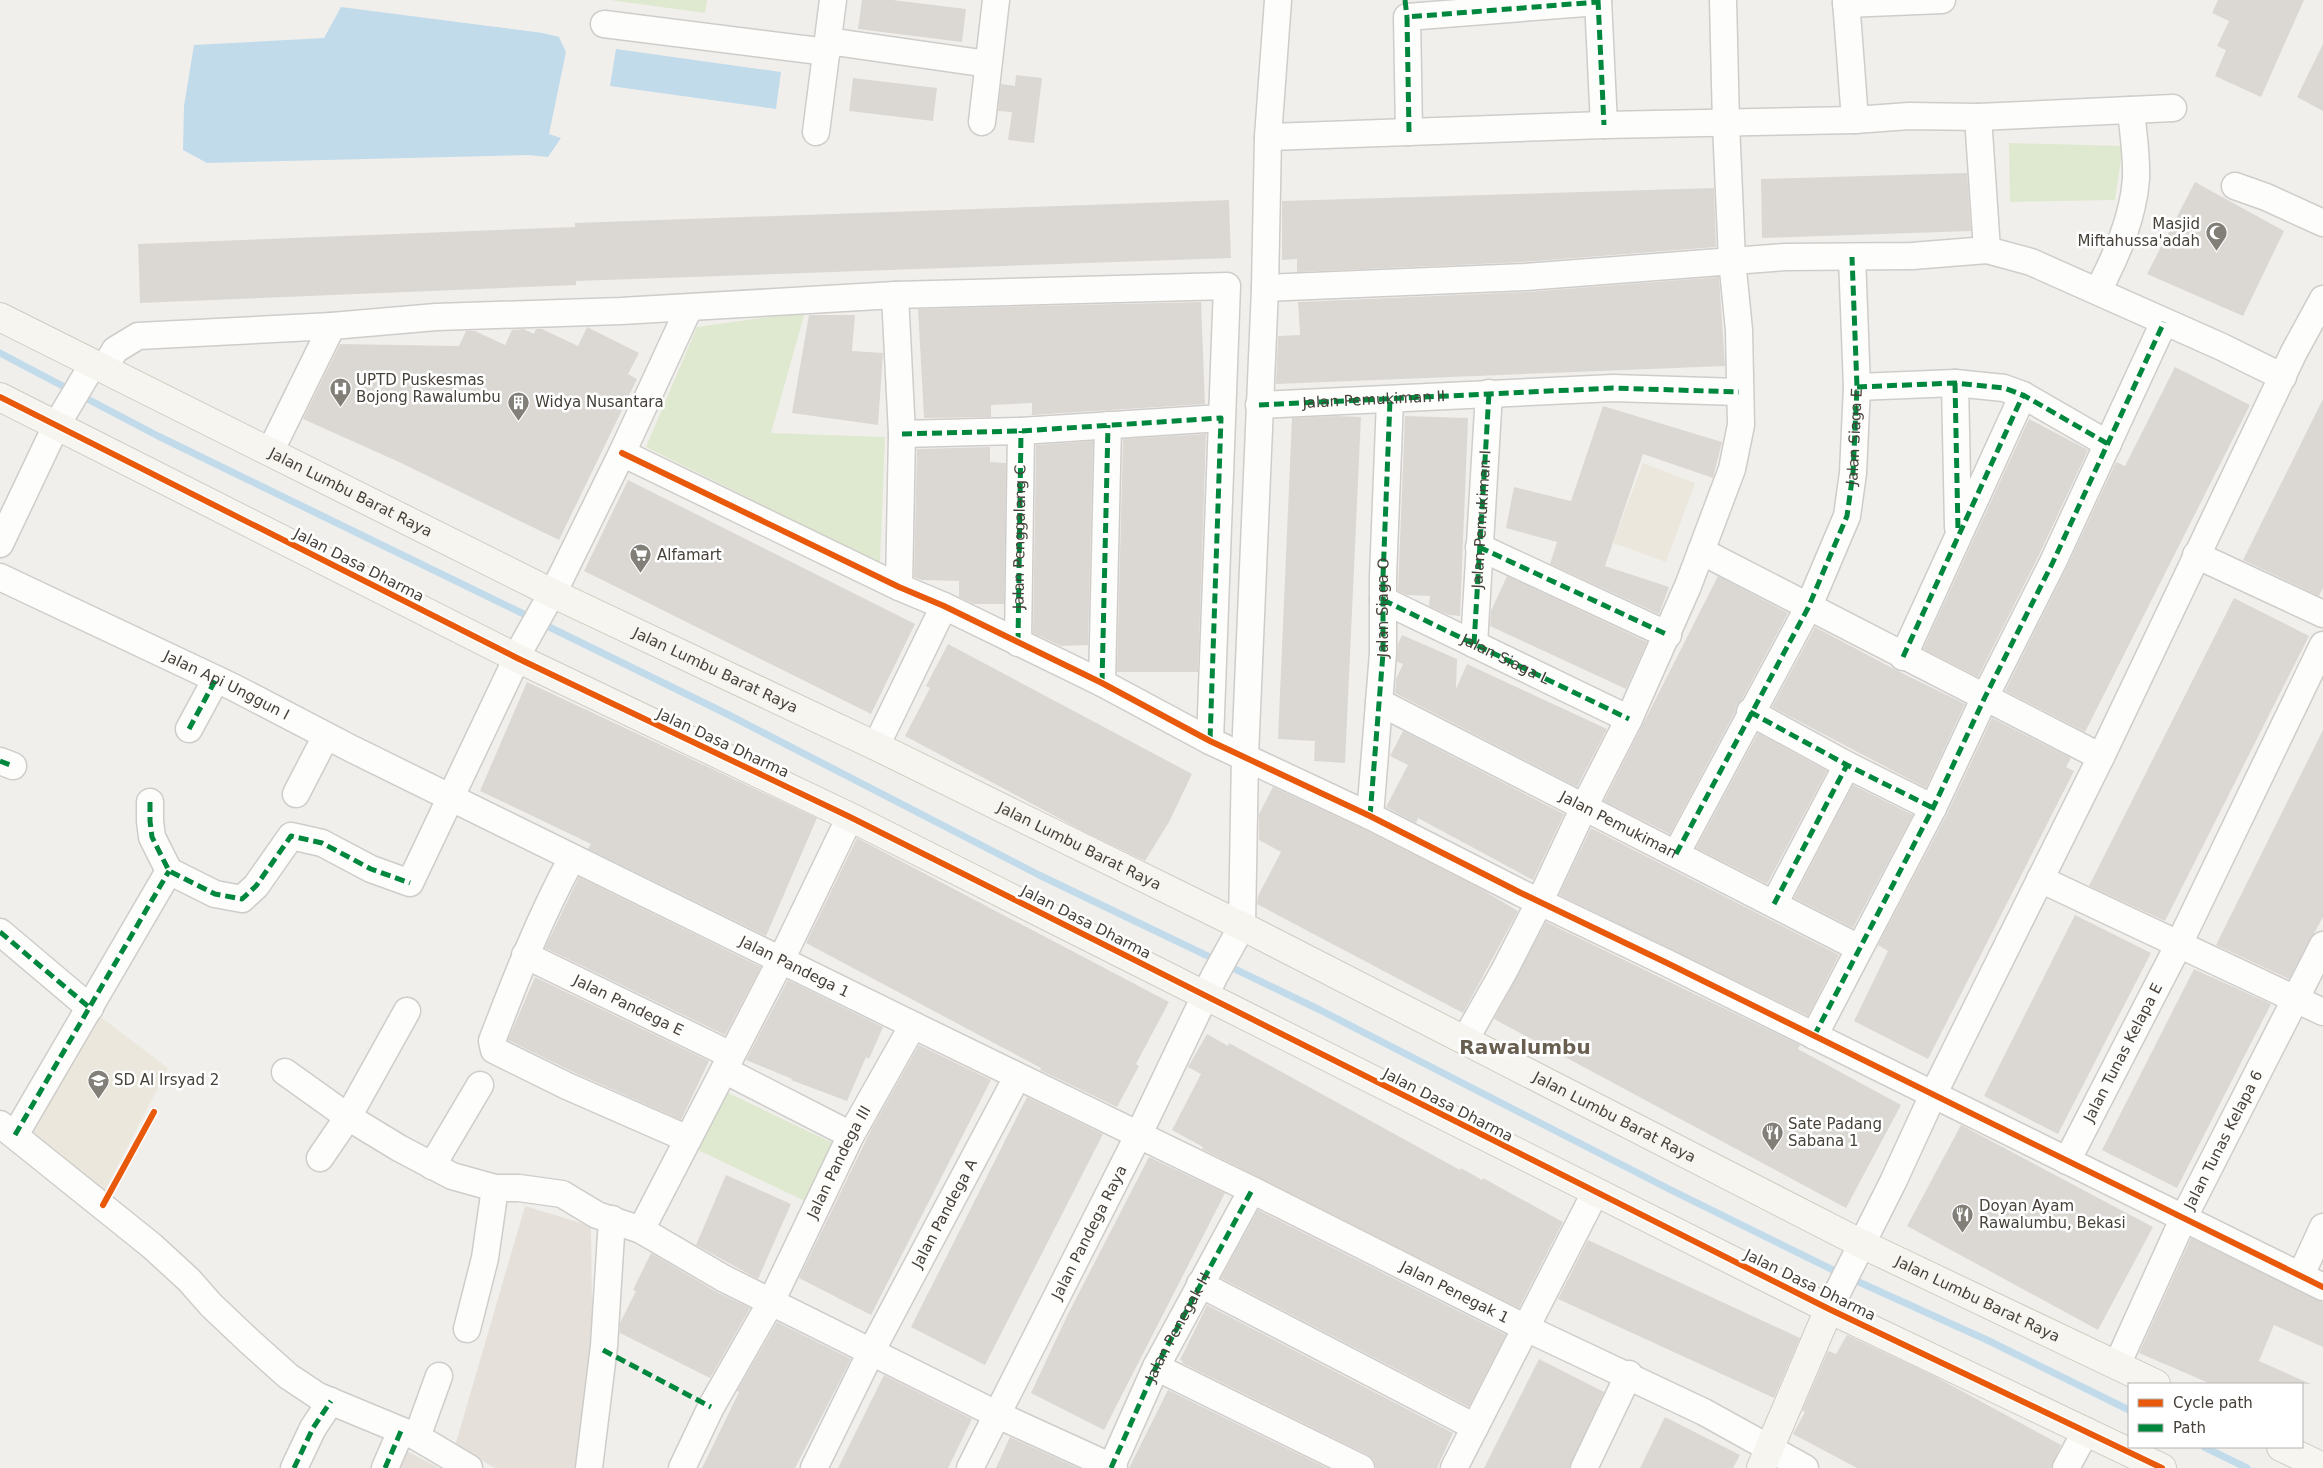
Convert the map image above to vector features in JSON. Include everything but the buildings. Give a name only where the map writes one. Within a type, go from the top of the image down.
[{"type":"street","points":[[816,132],[833,0]]},
{"type":"street","points":[[982,122],[996,0]]},
{"type":"street","points":[[1236,935],[1265,288],[1268,136],[1278,0]]},
{"type":"street","points":[[1465,1040],[1540,902],[1585,806],[1629,719],[1668,634],[1732,469],[1741,425],[1738,330],[1732,260],[1726,124],[1724,0]]},
{"type":"street","points":[[1854,120],[1846,2],[1942,0]]},
{"type":"street","points":[[1409,132],[1406,9],[1598,1],[1604,125]]},
{"type":"street","points":[[604,24],[988,64]]},
{"type":"street","points":[[1268,136],[1604,125],[1726,124],[1854,120],[1909,116],[1978,117],[2173,108]]},
{"type":"street","points":[[2098,291],[2127,226],[2134,197],[2136,177],[2131,110]]},
{"type":"street","points":[[1978,117],[1987,250]]},
{"type":"street","points":[[2236,186],[2266,197],[2323,223]]},
{"type":"street","points":[[1265,288],[1525,277],[1785,257],[1945,254],[1987,250],[2031,262],[2283,377]]},
{"type":"street","name":"Jalan Siaga E","points":[[1676,854],[1750,712],[1808,608],[1846,516],[1852,473],[1857,387],[1852,257]]},
{"type":"street","points":[[0,544],[59,422],[94,369],[115,350],[138,336],[332,326],[436,317],[689,308],[895,295],[1227,286],[1210,741]]},
{"type":"street","points":[[895,295],[902,434],[899,587]]},
{"type":"street","points":[[1766,1459],[1834,1300],[1933,1095],[2101,757],[2196,554],[2323,299]]},
{"type":"street","points":[[150,802],[152,837],[168,871],[215,894],[242,899],[256,886],[290,836],[322,843],[371,869],[410,883],[520,651],[548,601],[622,453],[689,308]]},
{"type":"street","name":"Jalan Lumbu Barat Raya","points":[[0,317],[94,369],[270,452],[548,601],[876,746],[1236,935],[1465,1040],[1859,1250],[2154,1383]]},
{"type":"street","points":[[1814,1036],[1933,808],[1984,697],[2053,562],[2164,322]]},
{"type":"street","points":[[270,452],[332,326]]},
{"type":"street","points":[[1857,387],[1954,383],[1991,386],[2024,395],[2108,444]]},
{"type":"street","points":[[1954,383],[1958,533]]},
{"type":"street","name":"Jalan Pemukiman II","points":[[1259,405],[1613,388],[1739,392]]},
{"type":"street","name":"Jalan Pemukiman I","points":[[1474,644],[1489,393]]},
{"type":"street","points":[[1904,657],[1958,533],[2024,395]]},
{"type":"street","name":"Jalan Dasa Dharma","points":[[0,397],[59,422],[850,817],[1210,987],[1595,1193],[1834,1300],[2086,1431],[2162,1468]]},
{"type":"street","name":"Jalan Siaga O","points":[[1370,816],[1383,653],[1384,600],[1382,577],[1390,400]]},
{"type":"street","points":[[902,434],[1021,431],[1222,418]]},
{"type":"street","points":[[1102,683],[1108,425]]},
{"type":"street","name":"Jalan Penggalang C","points":[[1018,643],[1021,431]]},
{"type":"street","points":[[622,453],[1102,683],[1210,741],[1370,816],[1471,869],[2312,1281],[2323,1226]]},
{"type":"street","points":[[1479,547],[1668,634]]},
{"type":"street","points":[[1701,551],[1808,608],[2101,757]]},
{"type":"street","points":[[2196,554],[2323,614]]},
{"type":"street","name":"Jalan Api Unggun I","points":[[0,577],[216,679],[450,797]]},
{"type":"street","name":"Jalan Siaga L","points":[[1384,600],[1629,719]]},
{"type":"street","points":[[876,746],[944,606]]},
{"type":"street","name":"Jalan Tunas Kelapa E","points":[[2067,1161],[2179,944],[2323,645]]},
{"type":"street","points":[[189,729],[216,679]]},
{"type":"street","name":"Jalan Pemukiman","points":[[1379,702],[1859,948]]},
{"type":"street","points":[[1750,712],[1847,765],[1933,808]]},
{"type":"street","points":[[296,794],[326,736]]},
{"type":"street","points":[[1774,904],[1847,765]]},
{"type":"street","name":"Jalan Pandega 1","points":[[450,797],[1138,1136]]},
{"type":"street","points":[[642,1230],[780,960],[850,817]]},
{"type":"street","points":[[572,858],[551,897],[525,955],[492,1041],[494,1050],[567,1086],[688,1139]]},
{"type":"street","points":[[168,871],[90,1008],[8,1129],[152,1246],[189,1280],[211,1305],[288,1376],[318,1396],[409,1434],[469,1468]]},
{"type":"street","points":[[2040,879],[2323,1012]]},
{"type":"street","points":[[0,932],[90,1008]]},
{"type":"street","name":"Jalan Pandega Raya","points":[[970,1468],[1138,1136],[1236,935]]},
{"type":"street","name":"Jalan Tunas Kelapa 6","points":[[2117,1365],[2184,1217],[2323,945]]},
{"type":"street","name":"Jalan Pandega E","points":[[525,955],[727,1062],[851,1135]]},
{"type":"street","points":[[320,1158],[348,1117],[407,1011]]},
{"type":"street","name":"Jalan Pandega III","points":[[682,1468],[711,1407],[771,1302],[851,1135],[912,1025]]},
{"type":"street","points":[[285,1072],[348,1117],[452,1176],[495,1188],[528,1189],[562,1194],[597,1215],[642,1230],[723,1278],[771,1302],[872,1350],[998,1415],[1112,1468]]},
{"type":"street","name":"Jalan Pandega A","points":[[814,1468],[872,1350],[1017,1077]]},
{"type":"street","points":[[432,1166],[480,1085]]},
{"type":"street","name":"Jalan Penegak 1","points":[[1138,1136],[1252,1190],[1526,1328],[1629,1374],[1704,1412],[1766,1459],[1805,1468]]},
{"type":"street","points":[[467,1329],[485,1258],[495,1188]]},
{"type":"street","name":"Jalan Penegak H","points":[[1112,1468],[1156,1367],[1252,1190]]},
{"type":"street","points":[[1454,1468],[1595,1193]]},
{"type":"street","points":[[589,1468],[604,1346],[612,1219]]},
{"type":"street","points":[[1200,1284],[1475,1427]]},
{"type":"street","points":[[1156,1367],[1361,1468]]},
{"type":"street","points":[[1584,1468],[1629,1374]]},
{"type":"street","points":[[386,1468],[409,1434],[439,1376]]},
{"type":"street","points":[[598,1468],[606,1396]]},
{"type":"street","points":[[294,1468],[313,1428],[331,1401]]},
{"type":"street","points":[[2066,1468],[2086,1431]]},
{"type":"street","points":[[2283,1448],[2323,1468]]},
{"type":"shaded area","points":[[1643,463],[1695,483],[1666,562],[1613,543]]},
{"type":"shaded area","name":"SD Al Irsyad 2","points":[[94,1012],[168,1068],[103,1194],[25,1130]]},
{"type":"shaded area","points":[[525,1206],[591,1226],[593,1379],[577,1468],[495,1468],[455,1446]]},
{"type":"shaded area","points":[[407,1451],[439,1468],[400,1468]]},
{"type":"green space","points":[[610,0],[707,0],[705,13]]},
{"type":"green space","points":[[2009,143],[2123,146],[2115,200],[2010,202]]},
{"type":"green space","points":[[805,312],[771,433],[885,437],[880,563],[646,447],[697,327]]},
{"type":"green space","points":[[724,1091],[835,1144],[807,1202],[696,1149]]},
{"type":"water","points":[[341,7],[543,33],[559,37],[566,52],[549,134],[561,138],[548,157],[528,155],[207,163],[183,150],[184,106],[194,45],[324,38]]},
{"type":"water","points":[[616,49],[781,72],[776,109],[610,86]]},
{"type":"waterway","points":[[0,353],[158,436],[532,618]]},
{"type":"waterway","points":[[541,623],[729,715],[1039,875],[1320,1010],[1669,1189],[1839,1273],[1987,1340],[2128,1410]]},
{"type":"waterway","points":[[2206,1448],[2247,1468]]},
{"type":"marked path","points":[[1405,0],[1407,17]]},
{"type":"marked path","points":[[1598,0],[1604,125]]},
{"type":"marked path","points":[[1409,132],[1407,17],[1598,2]]},
{"type":"marked path","points":[[1676,854],[1808,608],[1847,516],[1853,473],[1857,387],[1852,257]]},
{"type":"marked path","points":[[1814,1036],[1933,808],[1985,697],[2053,562],[2164,322]]},
{"type":"marked path","points":[[1955,383],[1958,531]]},
{"type":"marked path","points":[[1857,387],[1955,383],[2004,388],[2023,395],[2108,444]]},
{"type":"marked path","points":[[1259,405],[1613,388],[1739,392]]},
{"type":"marked path","points":[[1474,644],[1489,393]]},
{"type":"marked path","points":[[1903,657],[2023,395]]},
{"type":"marked path","points":[[1370,816],[1383,653],[1383,577],[1390,400]]},
{"type":"marked path","points":[[902,434],[1021,431],[1221,418],[1210,741]]},
{"type":"marked path","points":[[1102,683],[1108,425]]},
{"type":"marked path","points":[[1018,643],[1021,431]]},
{"type":"marked path","points":[[1479,547],[1668,635]]},
{"type":"marked path","points":[[1383,600],[1629,719]]},
{"type":"marked path","points":[[189,729],[216,679]]},
{"type":"marked path","points":[[1750,712],[1847,765],[1933,808]]},
{"type":"marked path","points":[[0,761],[13,766]]},
{"type":"marked path","points":[[1774,904],[1847,765]]},
{"type":"marked path","points":[[150,802],[152,837],[169,871],[215,894],[242,899],[256,886],[291,836],[322,843],[371,869],[410,883]]},
{"type":"marked path","points":[[15,1135],[169,871]]},
{"type":"marked path","points":[[0,932],[90,1008]]},
{"type":"marked path","points":[[1111,1468],[1156,1367],[1252,1190]]},
{"type":"marked path","points":[[603,1350],[711,1407]]},
{"type":"marked path","points":[[294,1468],[313,1428],[331,1401]]},
{"type":"marked path","points":[[385,1468],[401,1431]]},
{"type":"cycle path","points":[[0,397],[517,658],[850,817],[1829,1309],[2162,1468]]},
{"type":"cycle path","points":[[622,453],[1102,683],[1210,741],[1370,816],[1521,893],[1667,963],[2323,1287]]},
{"type":"cycle path","points":[[103,1205],[154,1112]]},
{"type":"place","name":"Masjid Miftahussa'adah","points":[[2216,252]]},
{"type":"place","name":"UPTD Puskesmas Bojong Rawalumbu","points":[[340,408]]},
{"type":"place","name":"Widya Nusantara","points":[[519,421]]},
{"type":"place","name":"Alfamart","points":[[641,574]]},
{"type":"place","name":"SD Al Irsyad 2","points":[[98,1099]]},
{"type":"place","name":"Sate Padang Sabana 1","points":[[1772,1152]]},
{"type":"place","name":"Doyan Ayam Rawalumbu, Bekasi","points":[[1963,1234]]},
{"type":"district","name":"Rawalumbu","points":[[1525,1047]]}]
